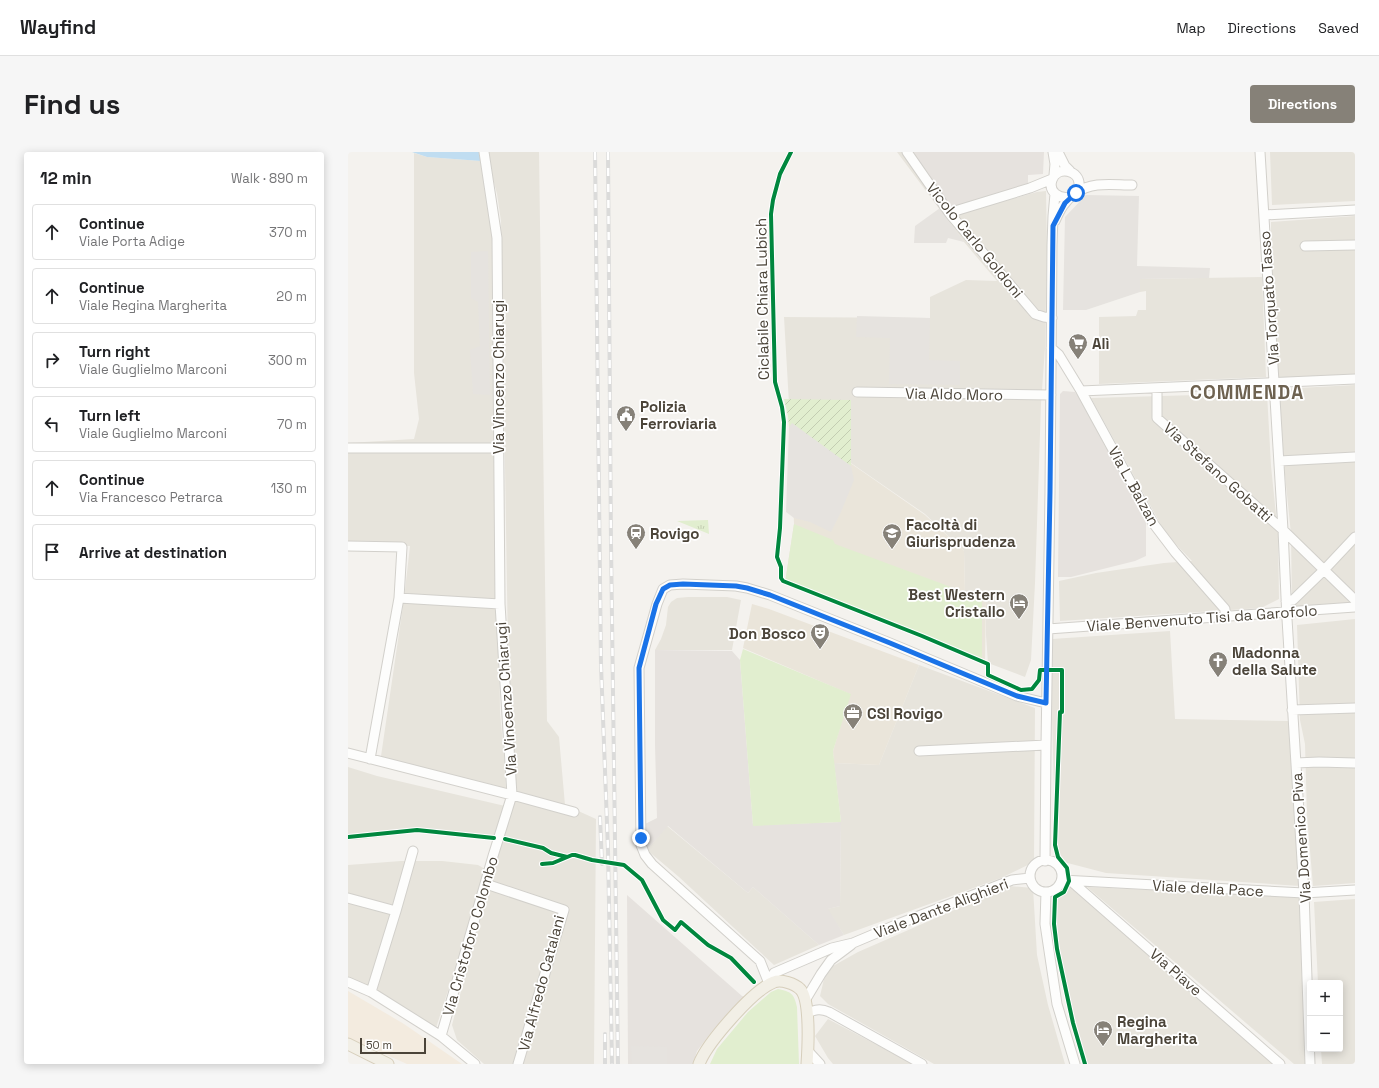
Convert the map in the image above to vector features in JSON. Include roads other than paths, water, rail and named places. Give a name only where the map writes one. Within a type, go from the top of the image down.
[{"type":"main road","points":[[699,1064],[710,1044],[742,1006],[766,985],[775,981],[783,982],[800,989],[806,999],[807,1064]]},
{"type":"main road","points":[[348,1044],[388,1064]]},
{"type":"street","name":"Via Vincenzo Chiarugi","points":[[484,152],[497,238],[500,604],[512,795]]},
{"type":"street","name":"Vicolo Carlo Goldoni","points":[[907,152],[950,214],[1035,314],[1052,318]]},
{"type":"street","points":[[1045,861],[1054,193],[1052,188],[1056,168],[1053,152]]},
{"type":"street","points":[[1058,152],[1066,166],[1083,180],[1097,184],[1132,184]]},
{"type":"street","name":"Via Torquato Tasso","points":[[1260,152],[1283,530],[1286,612]]},
{"type":"street","points":[[954,212],[1037,186],[1062,171],[1074,174]]},
{"type":"street","points":[[1053,226],[1060,210],[1073,195],[1079,185],[1074,174]]},
{"type":"street","points":[[1037,186],[1047,187],[1054,193],[1064,198],[1073,195],[1082,189],[1097,184]]},
{"type":"street","points":[[1264,215],[1355,210]]},
{"type":"street","points":[[1304,246],[1355,245]]},
{"type":"street","name":"Via L. Balzan","points":[[1052,348],[1059,355],[1082,391],[1153,523],[1175,552],[1225,609],[1225,616]]},
{"type":"street","points":[[1082,391],[1157,389],[1355,379]]},
{"type":"street","name":"Via Stefano Gobatti","points":[[1157,389],[1157,418],[1283,530],[1355,600]]},
{"type":"street","name":"Via Aldo Moro","points":[[857,392],[1051,395]]},
{"type":"street","points":[[348,448],[498,448]]},
{"type":"street","points":[[1279,461],[1355,457]]},
{"type":"street","points":[[1286,601],[1293,600],[1355,537]]},
{"type":"street","points":[[348,546],[402,547],[399,598],[370,759]]},
{"type":"street","points":[[766,985],[760,961],[652,864],[645,855],[642,845],[639,668],[656,604],[663,589],[670,585],[683,584],[736,586],[747,588],[770,595],[1017,696],[1046,703]]},
{"type":"street","name":"Via Vincenzo Chiarugi","points":[[399,598],[500,604]]},
{"type":"street","name":"Viale Benvenuto Tisi da Garofolo","points":[[1048,629],[1355,607]]},
{"type":"street","name":"Via Domenico Piva","points":[[1286,612],[1304,893],[1310,1064]]},
{"type":"street","points":[[1292,710],[1355,708]]},
{"type":"street","points":[[919,751],[1046,745]]},
{"type":"street","points":[[350,752],[370,759],[574,812]]},
{"type":"street","points":[[1296,763],[1355,763]]},
{"type":"street","name":"Via Cristoforo Colombo","points":[[475,1064],[441,1036],[512,795]]},
{"type":"street","points":[[371,992],[413,851]]},
{"type":"street","points":[[1045,861],[1054,863],[1058,866],[1066,880],[1056,889],[1046,892],[1037,889],[1031,882],[1030,878],[1033,868],[1040,862],[1045,861]]},
{"type":"street","name":"Viale Dante Alighieri","points":[[853,943],[1012,880],[1030,878]]},
{"type":"street","name":"Viale della Pace","points":[[1066,880],[1304,893],[1355,890]]},
{"type":"street","name":"Via Piave","points":[[1066,880],[1280,1064]]},
{"type":"street","name":"Via Alfredo Catalani","points":[[486,884],[564,910],[518,1064]]},
{"type":"street","points":[[1046,892],[1045,924],[1057,1004],[1075,1064]]},
{"type":"street","points":[[348,898],[396,912]]},
{"type":"street","points":[[766,985],[774,973],[832,948],[853,943]]},
{"type":"street","points":[[806,999],[831,960],[853,943]]},
{"type":"street","points":[[348,982],[371,992],[441,1036]]},
{"type":"street","points":[[807,1013],[818,1009],[823,1009],[922,1064]]},
{"type":"street","points":[[808,1051],[820,1064]]},
{"type":"water","points":[[412,152],[479,152],[481,161],[427,157]]},
{"type":"railway","points":[[595,152],[601,665],[608,850],[612,1064]]},
{"type":"railway","points":[[608,152],[611,544],[618,1064]]},
{"type":"railway","points":[[600,817],[602,864]]},
{"type":"railway","points":[[605,1034],[605,1064]]},
{"type":"place","name":"Alì","points":[[1078,360]]},
{"type":"place","name":"Polizia Ferroviaria","points":[[626,432]]},
{"type":"place","name":"Rovigo","points":[[636,550]]},
{"type":"place","name":"Facoltà di Giurisprudenza","points":[[892,550]]},
{"type":"place","name":"Best Western Cristallo","points":[[1019,620]]},
{"type":"place","name":"Don Bosco","points":[[820,650]]},
{"type":"place","name":"Madonna della Salute","points":[[1218,678]]},
{"type":"place","name":"CSI Rovigo","points":[[853,730]]},
{"type":"place","name":"Regina Margherita","points":[[1103,1047]]},
{"type":"district","name":"COMMENDA","points":[[1247,392]]}]
